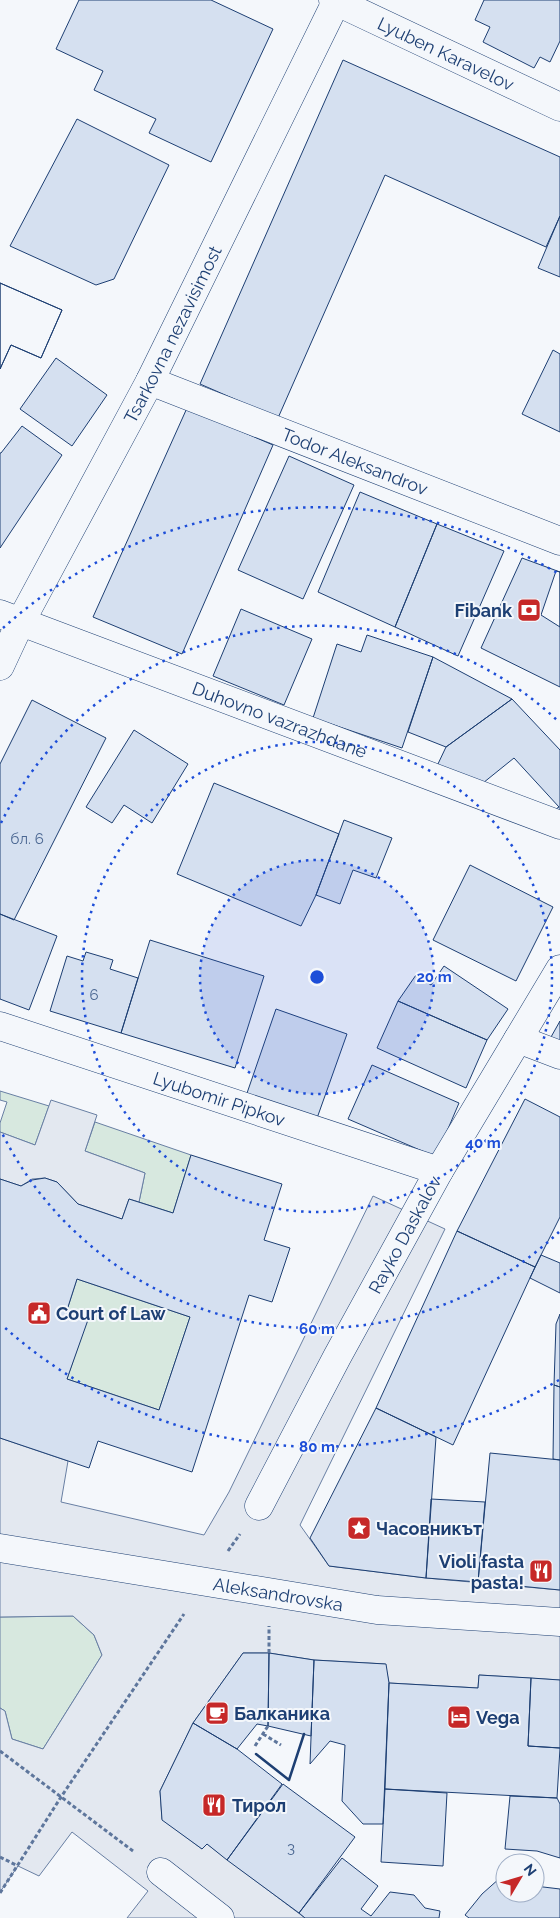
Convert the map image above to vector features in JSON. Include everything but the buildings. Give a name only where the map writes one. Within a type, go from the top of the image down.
[{"type":"street","name":"Lyuben Karavelov","points":[[336,0],[560,107]]},
{"type":"street","name":"Tsarkovna nezavisimost","points":[[0,666],[10,618],[150,381],[336,0]]},
{"type":"street","name":"Todor Aleksandrov","points":[[150,381],[560,541]]},
{"type":"street","name":"Duhovno vazrazhdane","points":[[10,618],[560,825]]},
{"type":"street","name":"Rayko Daskalov","points":[[259,1506],[337,1357],[439,1171],[560,969]]},
{"type":"street","name":"Lyubomir Pipkov","points":[[0,1026],[439,1171]]},
{"type":"street","points":[[518,1039],[560,1055]]},
{"type":"street","name":"Aleksandrovska","points":[[0,1548],[377,1610],[560,1622]]},
{"type":"street","points":[[162,1872],[220,1918]]},
{"type":"path","points":[[0,1893],[61,1797],[259,1506]]},
{"type":"path","points":[[255,1746],[268,1726]]},
{"type":"path","points":[[263,1734],[281,1746]]},
{"type":"path","points":[[0,1751],[162,1872]]},
{"type":"path","points":[[0,1857],[18,1866]]},
{"type":"shaded area","points":[[0,1091],[49,1106],[35,1145],[0,1132],[0,1123],[7,1102],[0,1100]]},
{"type":"shaded area","points":[[51,1100],[97,1115],[85,1151],[145,1173],[139,1202],[129,1199],[122,1219],[78,1204],[57,1182],[45,1178],[32,1179],[21,1186],[0,1179],[0,1132],[35,1145]]},
{"type":"shaded area","points":[[95,1122],[191,1155],[173,1213],[139,1202],[145,1173],[85,1151]]},
{"type":"shaded area","points":[[373,1196],[445,1229],[300,1525],[329,1566],[426,1578],[560,1590],[560,1680],[479,1675],[478,1688],[389,1683],[385,1664],[314,1660],[269,1653],[243,1653],[193,1723],[160,1791],[162,1819],[202,1849],[207,1844],[305,1918],[127,1918],[148,1891],[72,1832],[39,1876],[18,1866],[0,1892],[0,1708],[5,1711],[12,1739],[43,1749],[102,1655],[94,1635],[73,1616],[0,1617],[0,1438],[68,1461],[61,1502],[204,1535],[229,1492]]},
{"type":"shaded area","points":[[77,1279],[190,1317],[159,1410],[67,1379],[88,1317],[67,1310]]},
{"type":"shaded area","points":[[73,1616],[94,1635],[102,1655],[43,1749],[12,1739],[5,1711],[0,1708],[0,1617]]},
{"type":"wall","points":[[256,1754],[289,1780],[304,1734]]},
{"type":"place","name":"Fibank","points":[[529,610]]},
{"type":"place","name":"Сourt of Law","points":[[39,1313]]},
{"type":"place","name":"Часовникът","points":[[359,1528]]},
{"type":"place","name":"Violi fasta pasta!","points":[[541,1571]]},
{"type":"place","name":"Балканика","points":[[217,1713]]},
{"type":"place","name":"Vega","points":[[459,1717]]},
{"type":"place","name":"Тирол","points":[[214,1805]]}]
